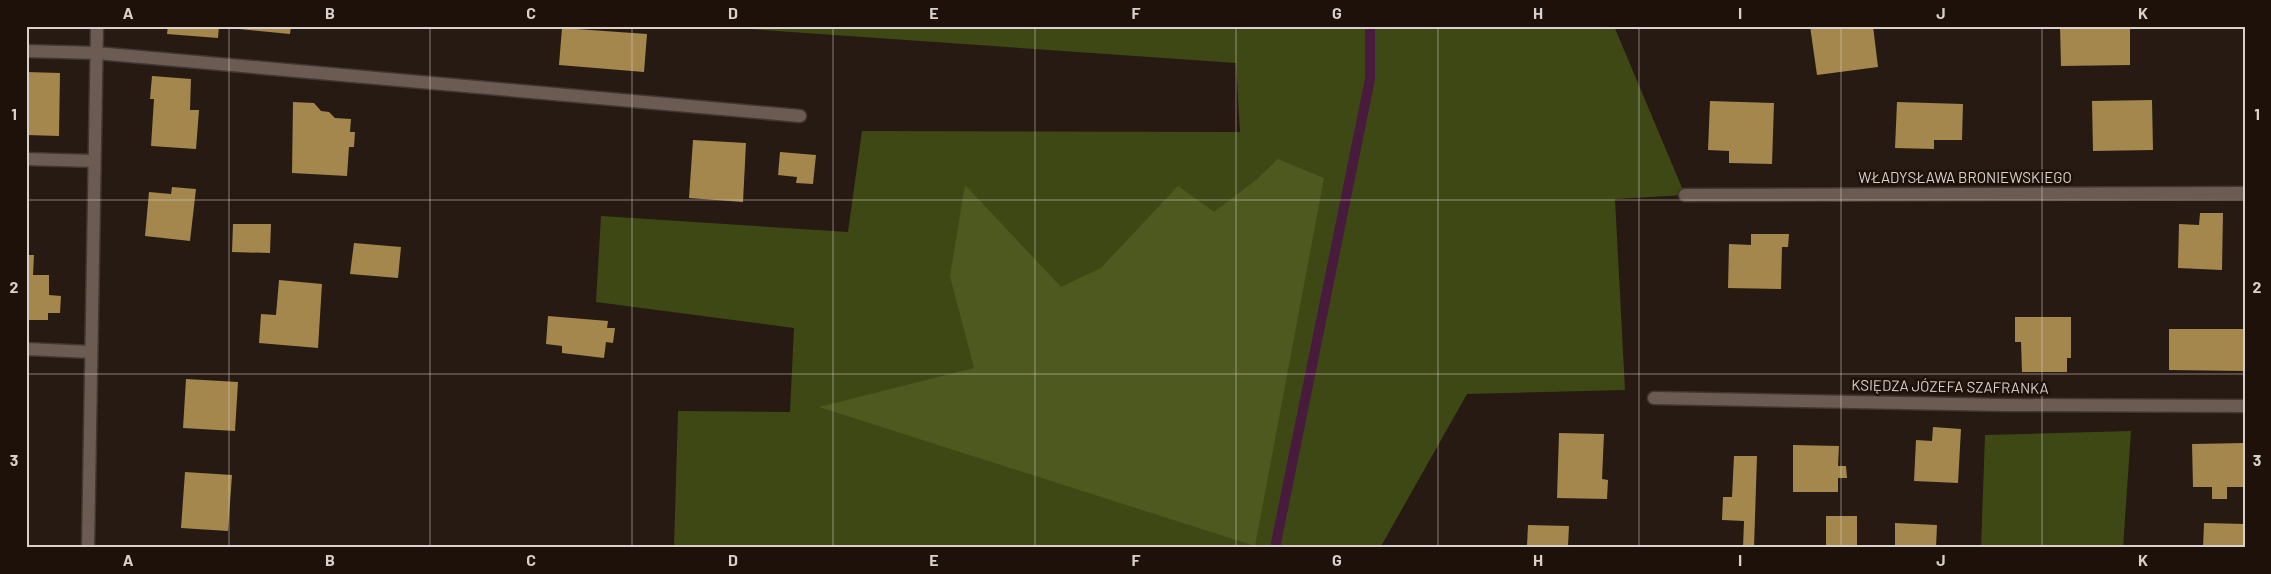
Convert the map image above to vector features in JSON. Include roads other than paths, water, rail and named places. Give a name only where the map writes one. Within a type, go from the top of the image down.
[{"type":"street","points":[[88,548],[97,26]]},
{"type":"street","points":[[26,51],[96,53],[800,116]]},
{"type":"street","points":[[26,159],[94,161]]},
{"type":"street","name":"WŁADYSŁAWA BRONIEWSKIEGO","points":[[1684,196],[2245,192]]},
{"type":"street","points":[[26,349],[91,352]]},
{"type":"street","name":"KSIĘDZA JÓZEFA SZAFRANKA","points":[[1654,398],[1994,405],[2245,406]]},
{"type":"waterway","points":[[1275,548],[1370,79],[1370,26]]}]
